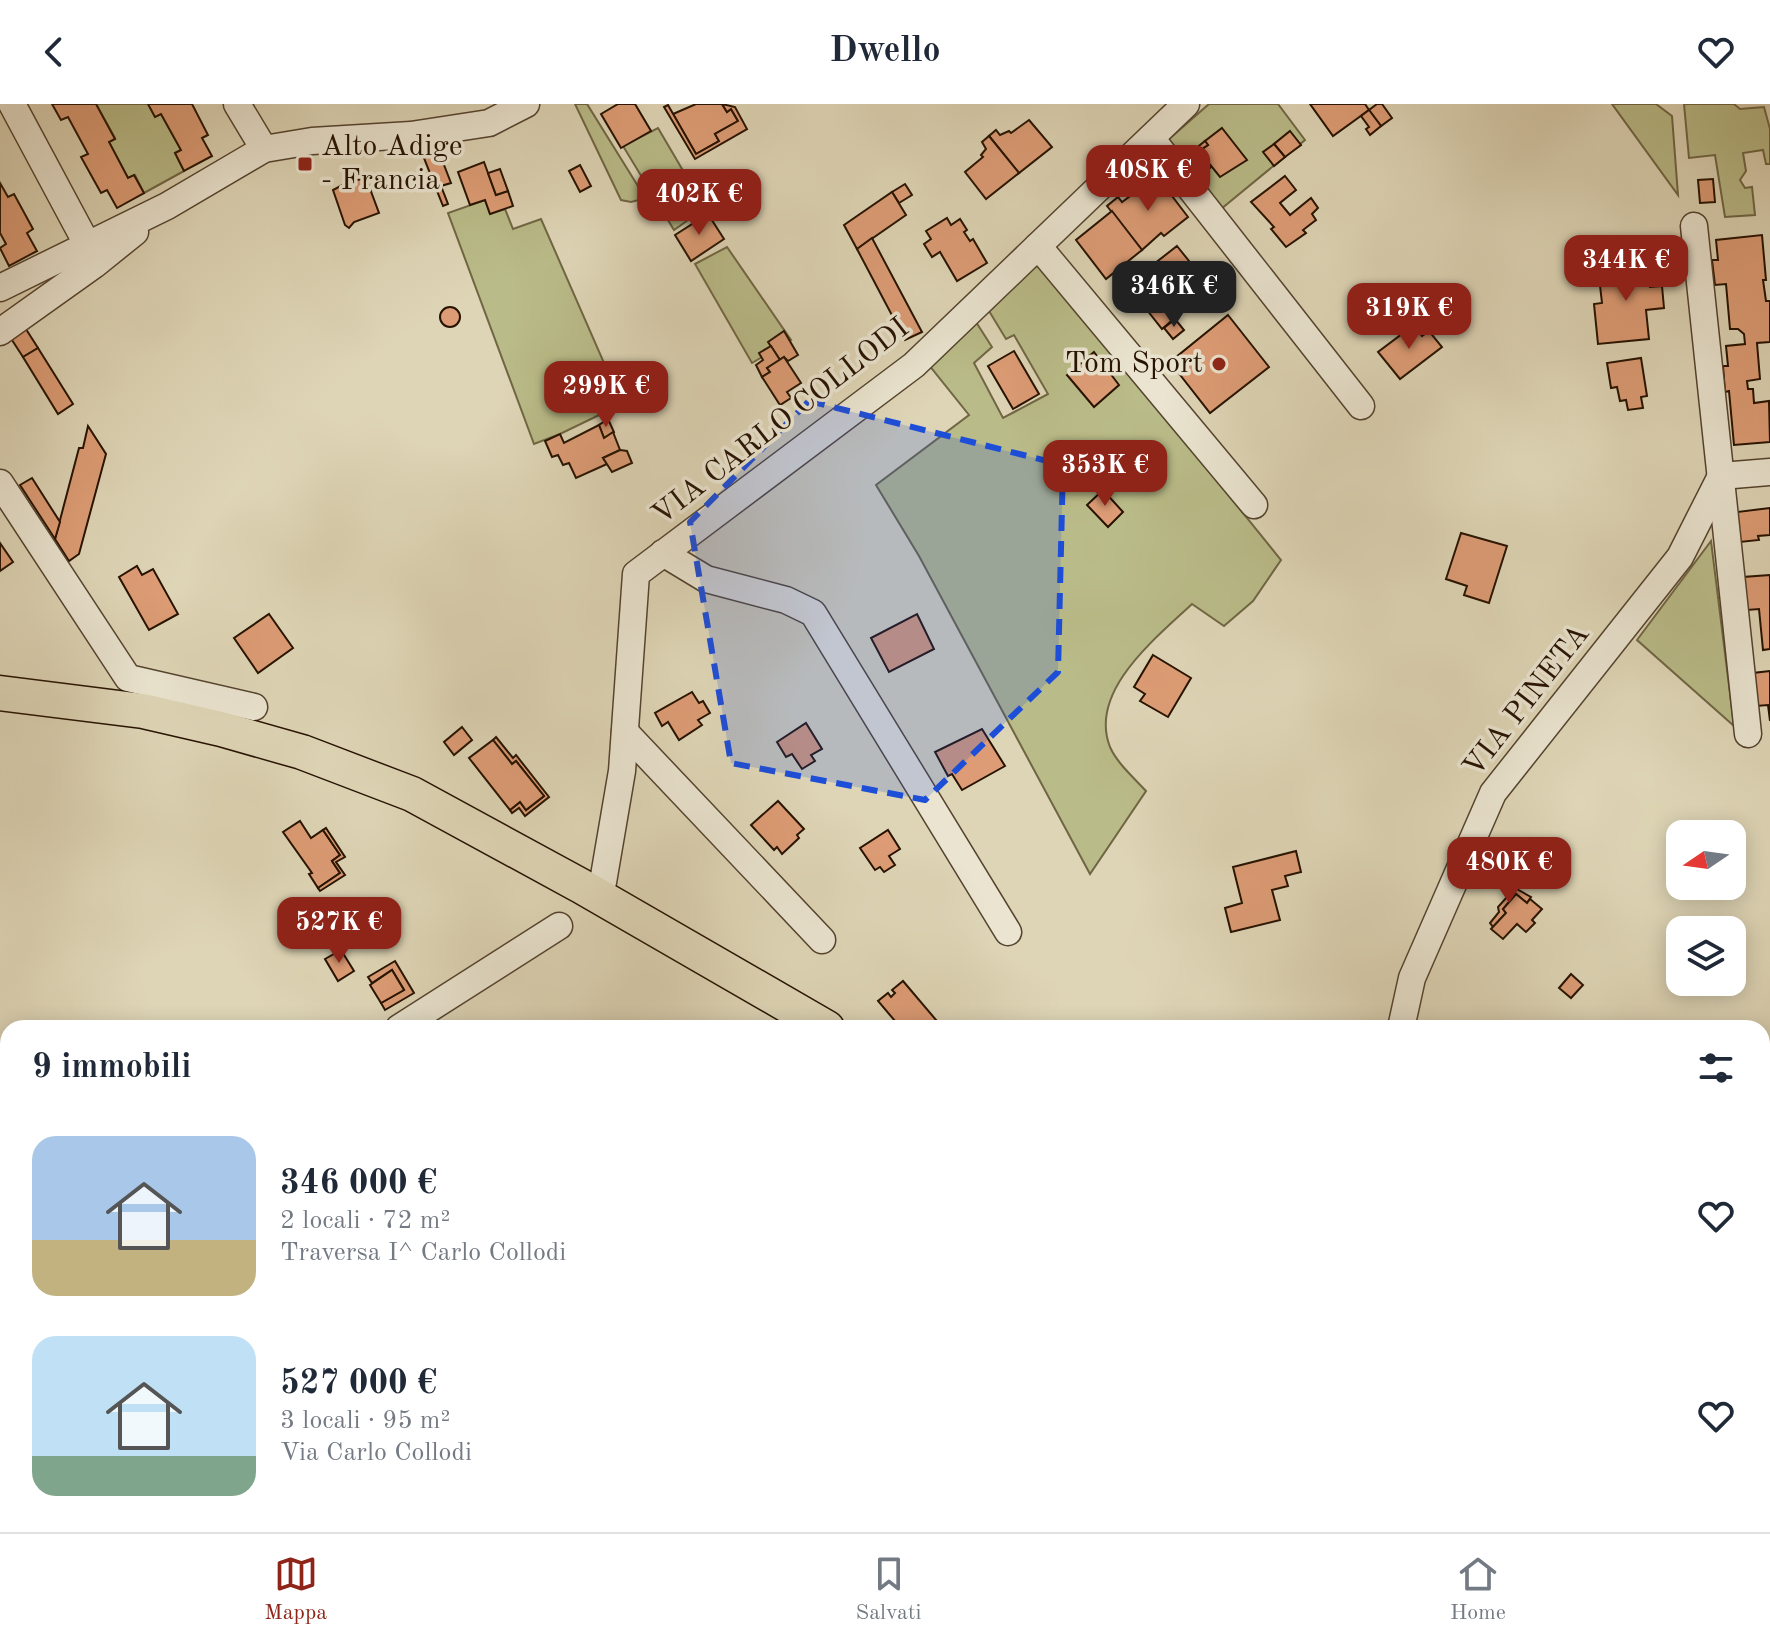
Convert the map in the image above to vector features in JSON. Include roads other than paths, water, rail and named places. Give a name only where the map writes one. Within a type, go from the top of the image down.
[{"type":"main road","points":[[0,693],[143,711],[221,729],[302,752],[412,794],[581,886],[813,1020]]},
{"type":"street","points":[[12,104],[87,244]]},
{"type":"street","points":[[237,104],[264,149]]},
{"type":"street","points":[[0,288],[167,206],[264,149],[312,141],[411,135],[489,123],[526,104]]},
{"type":"street","name":"VIA CARLO COLLODI","points":[[603,882],[622,771],[636,574],[914,365],[1186,104]]},
{"type":"street","points":[[1151,138],[1361,406]]},
{"type":"street","points":[[0,332],[94,265],[167,206]]},
{"type":"street","points":[[1694,226],[1748,734]]},
{"type":"street","points":[[1038,246],[1254,505]]},
{"type":"street","points":[[1721,476],[1770,472]]},
{"type":"street","name":"VIA PINETA","points":[[1403,1020],[1412,978],[1493,793],[1680,557],[1721,476]]},
{"type":"street","points":[[0,483],[128,678],[254,707]]},
{"type":"street","points":[[663,553],[706,579],[786,600],[813,613],[1008,932]]},
{"type":"street","points":[[625,732],[822,940]]},
{"type":"street","points":[[412,1020],[559,926]]},
{"type":"place","name":"Alto Adige - Francia","points":[[305,164]]},
{"type":"place","name":"Tom Sport","points":[[1219,364]]}]
